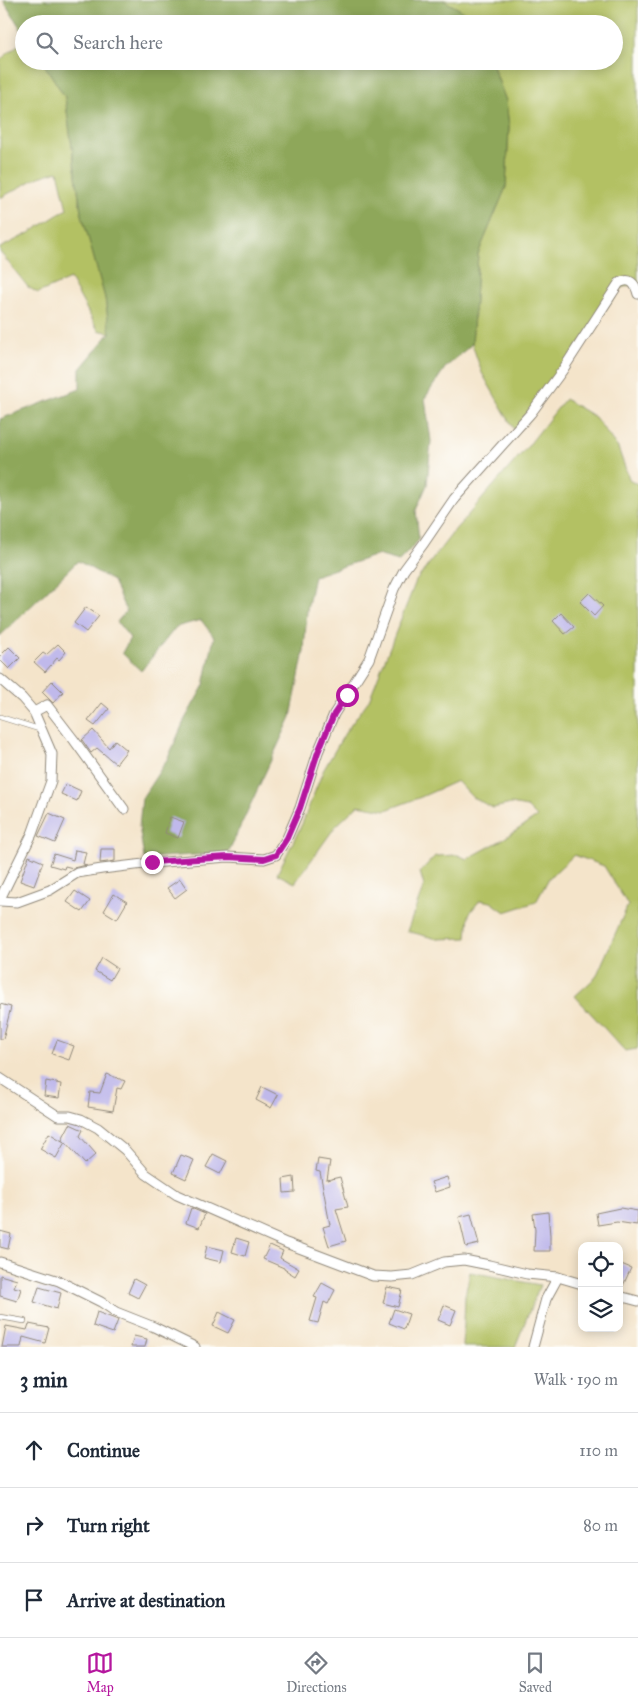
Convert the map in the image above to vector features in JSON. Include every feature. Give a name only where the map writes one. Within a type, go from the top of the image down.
[{"type":"street","points":[[0,679],[22,698],[34,712],[52,754],[51,781],[32,834],[0,900],[18,902],[50,890],[77,873],[152,862],[228,857],[264,859],[276,855],[290,831],[318,752],[334,714],[369,659],[394,589],[404,570],[454,499],[531,413],[562,370],[619,283],[624,280],[630,281],[635,284],[638,294]]},
{"type":"street","points":[[34,712],[47,705],[124,809]]},
{"type":"street","points":[[0,1078],[58,1116],[70,1116],[81,1119],[98,1128],[125,1150],[146,1174],[176,1195],[330,1261],[373,1276],[392,1277],[412,1275],[444,1262],[464,1260],[527,1274],[558,1277],[578,1283]]},
{"type":"street","points":[[0,1262],[59,1281],[101,1302],[116,1312],[154,1327],[195,1347]]},
{"type":"street","points":[[533,1347],[546,1299],[558,1277]]},
{"type":"street","points":[[623,1297],[638,1301]]},
{"type":"lane","points":[[0,718],[42,730]]},
{"type":"lane","points":[[0,1317],[24,1322]]},
{"type":"green space","points":[[3,0],[443,0],[469,15],[15,15],[15,19]]},
{"type":"green space","points":[[443,0],[638,0],[638,284],[621,288],[515,431],[482,373],[472,344],[478,254],[506,187],[509,127],[506,101],[494,70],[623,70],[623,15],[469,15]]},
{"type":"green space","points":[[15,48],[15,70],[48,70],[65,97],[81,211],[105,298],[110,333],[98,330],[70,279],[38,293],[28,287],[0,252],[0,248],[29,233],[67,209],[58,171],[39,177],[0,198],[0,60]]},
{"type":"green space","points":[[48,70],[494,70],[506,101],[509,127],[506,187],[478,254],[472,344],[445,368],[425,398],[431,441],[427,485],[416,510],[419,540],[399,561],[377,555],[314,576],[307,610],[304,651],[291,717],[228,853],[144,858],[139,826],[142,798],[168,758],[185,719],[204,685],[214,637],[201,620],[176,627],[141,671],[122,653],[130,638],[117,622],[126,611],[113,581],[78,561],[0,636],[0,419],[80,389],[80,369],[110,333],[105,298],[81,211],[65,97]]},
{"type":"green space","points":[[565,399],[595,417],[618,448],[630,481],[638,484],[638,1047],[637,1049],[625,1051],[575,996],[596,977],[628,905],[604,866],[574,855],[549,878],[536,902],[505,912],[491,902],[480,900],[469,914],[467,938],[437,939],[407,931],[424,886],[420,872],[435,856],[458,855],[467,859],[500,841],[537,817],[527,807],[511,804],[493,808],[472,797],[457,781],[386,810],[358,805],[335,827],[295,883],[277,874],[302,824],[323,771],[345,733],[369,700],[416,581],[454,531],[528,446]]},
{"type":"green space","points":[[470,1272],[540,1285],[515,1347],[463,1347],[465,1296]]},
{"type":"building","points":[[589,593],[603,606],[594,616],[580,602]]},
{"type":"building","points":[[86,607],[99,616],[86,632],[74,623]]},
{"type":"building","points":[[561,613],[574,627],[565,634],[553,621]]},
{"type":"building","points":[[58,644],[66,652],[59,660],[57,658],[45,672],[34,662],[43,653],[46,655]]},
{"type":"building","points":[[9,647],[20,658],[9,669],[0,660],[0,656]]},
{"type":"building","points":[[52,681],[63,692],[53,703],[42,692]]},
{"type":"building","points":[[102,703],[109,709],[95,726],[88,721]]},
{"type":"building","points":[[93,730],[109,748],[115,740],[127,750],[116,764],[97,748],[91,753],[82,740]]},
{"type":"building","points":[[66,784],[81,791],[77,801],[61,794]]},
{"type":"building","points":[[49,813],[65,820],[55,843],[38,836]]},
{"type":"building","points":[[170,817],[184,822],[178,838],[165,833]]},
{"type":"building","points":[[101,849],[115,849],[115,861],[100,863]]},
{"type":"building","points":[[75,850],[86,852],[83,864],[87,865],[73,868],[65,866],[64,869],[50,865],[54,854],[73,860]]},
{"type":"building","points":[[29,856],[43,862],[34,886],[20,881]]},
{"type":"building","points":[[180,879],[187,889],[175,898],[167,888]]},
{"type":"building","points":[[75,891],[90,901],[82,912],[67,902]]},
{"type":"building","points":[[114,894],[127,902],[117,919],[104,911]]},
{"type":"building","points":[[102,958],[117,968],[110,980],[95,971]]},
{"type":"building","points":[[0,1004],[11,1007],[3,1039],[0,1039]]},
{"type":"building","points":[[57,1040],[74,1046],[69,1060],[52,1054]]},
{"type":"building","points":[[107,1074],[125,1081],[121,1089],[117,1088],[113,1111],[88,1107],[90,1092],[100,1093]]},
{"type":"building","points":[[46,1081],[61,1084],[59,1098],[44,1096]]},
{"type":"building","points":[[262,1087],[278,1095],[271,1108],[256,1100]]},
{"type":"building","points":[[70,1124],[83,1130],[80,1136],[96,1154],[85,1164],[65,1142],[56,1158],[40,1149],[49,1133],[64,1142],[62,1139]]},
{"type":"building","points":[[213,1154],[227,1161],[220,1174],[206,1167]]},
{"type":"building","points":[[181,1155],[194,1160],[186,1179],[173,1173]]},
{"type":"building","points":[[318,1159],[330,1161],[327,1180],[340,1177],[348,1207],[336,1209],[346,1241],[329,1246],[323,1227],[330,1225],[320,1172],[316,1171]]},
{"type":"building","points":[[294,1177],[295,1192],[284,1193],[283,1179]]},
{"type":"building","points":[[447,1177],[450,1187],[435,1192],[431,1182]]},
{"type":"building","points":[[191,1208],[205,1214],[199,1228],[186,1223]]},
{"type":"building","points":[[620,1208],[638,1211],[637,1225],[617,1222],[598,1225],[596,1213]]},
{"type":"building","points":[[548,1212],[550,1251],[534,1251],[535,1230],[533,1214]]},
{"type":"building","points":[[471,1214],[479,1244],[466,1247],[459,1217]]},
{"type":"building","points":[[0,1231],[11,1234],[8,1249],[0,1247]]},
{"type":"building","points":[[236,1238],[249,1242],[245,1256],[232,1252]]},
{"type":"building","points":[[270,1245],[283,1251],[280,1258],[299,1269],[295,1276],[284,1268],[263,1259]]},
{"type":"building","points":[[207,1246],[224,1250],[221,1262],[204,1258]]},
{"type":"building","points":[[623,1265],[631,1268],[623,1286]]},
{"type":"building","points":[[0,1275],[17,1280],[14,1287],[21,1289],[17,1301],[0,1296]]},
{"type":"building","points":[[134,1279],[145,1285],[138,1298],[128,1293]]},
{"type":"building","points":[[322,1283],[335,1290],[328,1304],[324,1302],[318,1323],[310,1321],[317,1298],[314,1297]]},
{"type":"building","points":[[39,1287],[61,1293],[57,1309],[34,1302]]},
{"type":"building","points":[[387,1287],[402,1290],[398,1307],[383,1303]]},
{"type":"building","points":[[444,1305],[456,1310],[450,1325],[438,1320]]},
{"type":"building","points":[[394,1309],[409,1314],[404,1329],[389,1323]]},
{"type":"building","points":[[97,1312],[118,1320],[113,1333],[93,1326]]},
{"type":"building","points":[[219,1312],[235,1320],[228,1333],[213,1326]]},
{"type":"building","points":[[29,1324],[49,1328],[45,1343],[23,1337],[21,1347],[2,1347],[6,1326],[27,1330]]},
{"type":"building","points":[[134,1336],[147,1339],[145,1347],[131,1347]]},
{"type":"route","points":[[152,862],[228,857],[264,859],[276,855],[287,838],[300,808],[318,752],[334,714],[347,695]]}]
